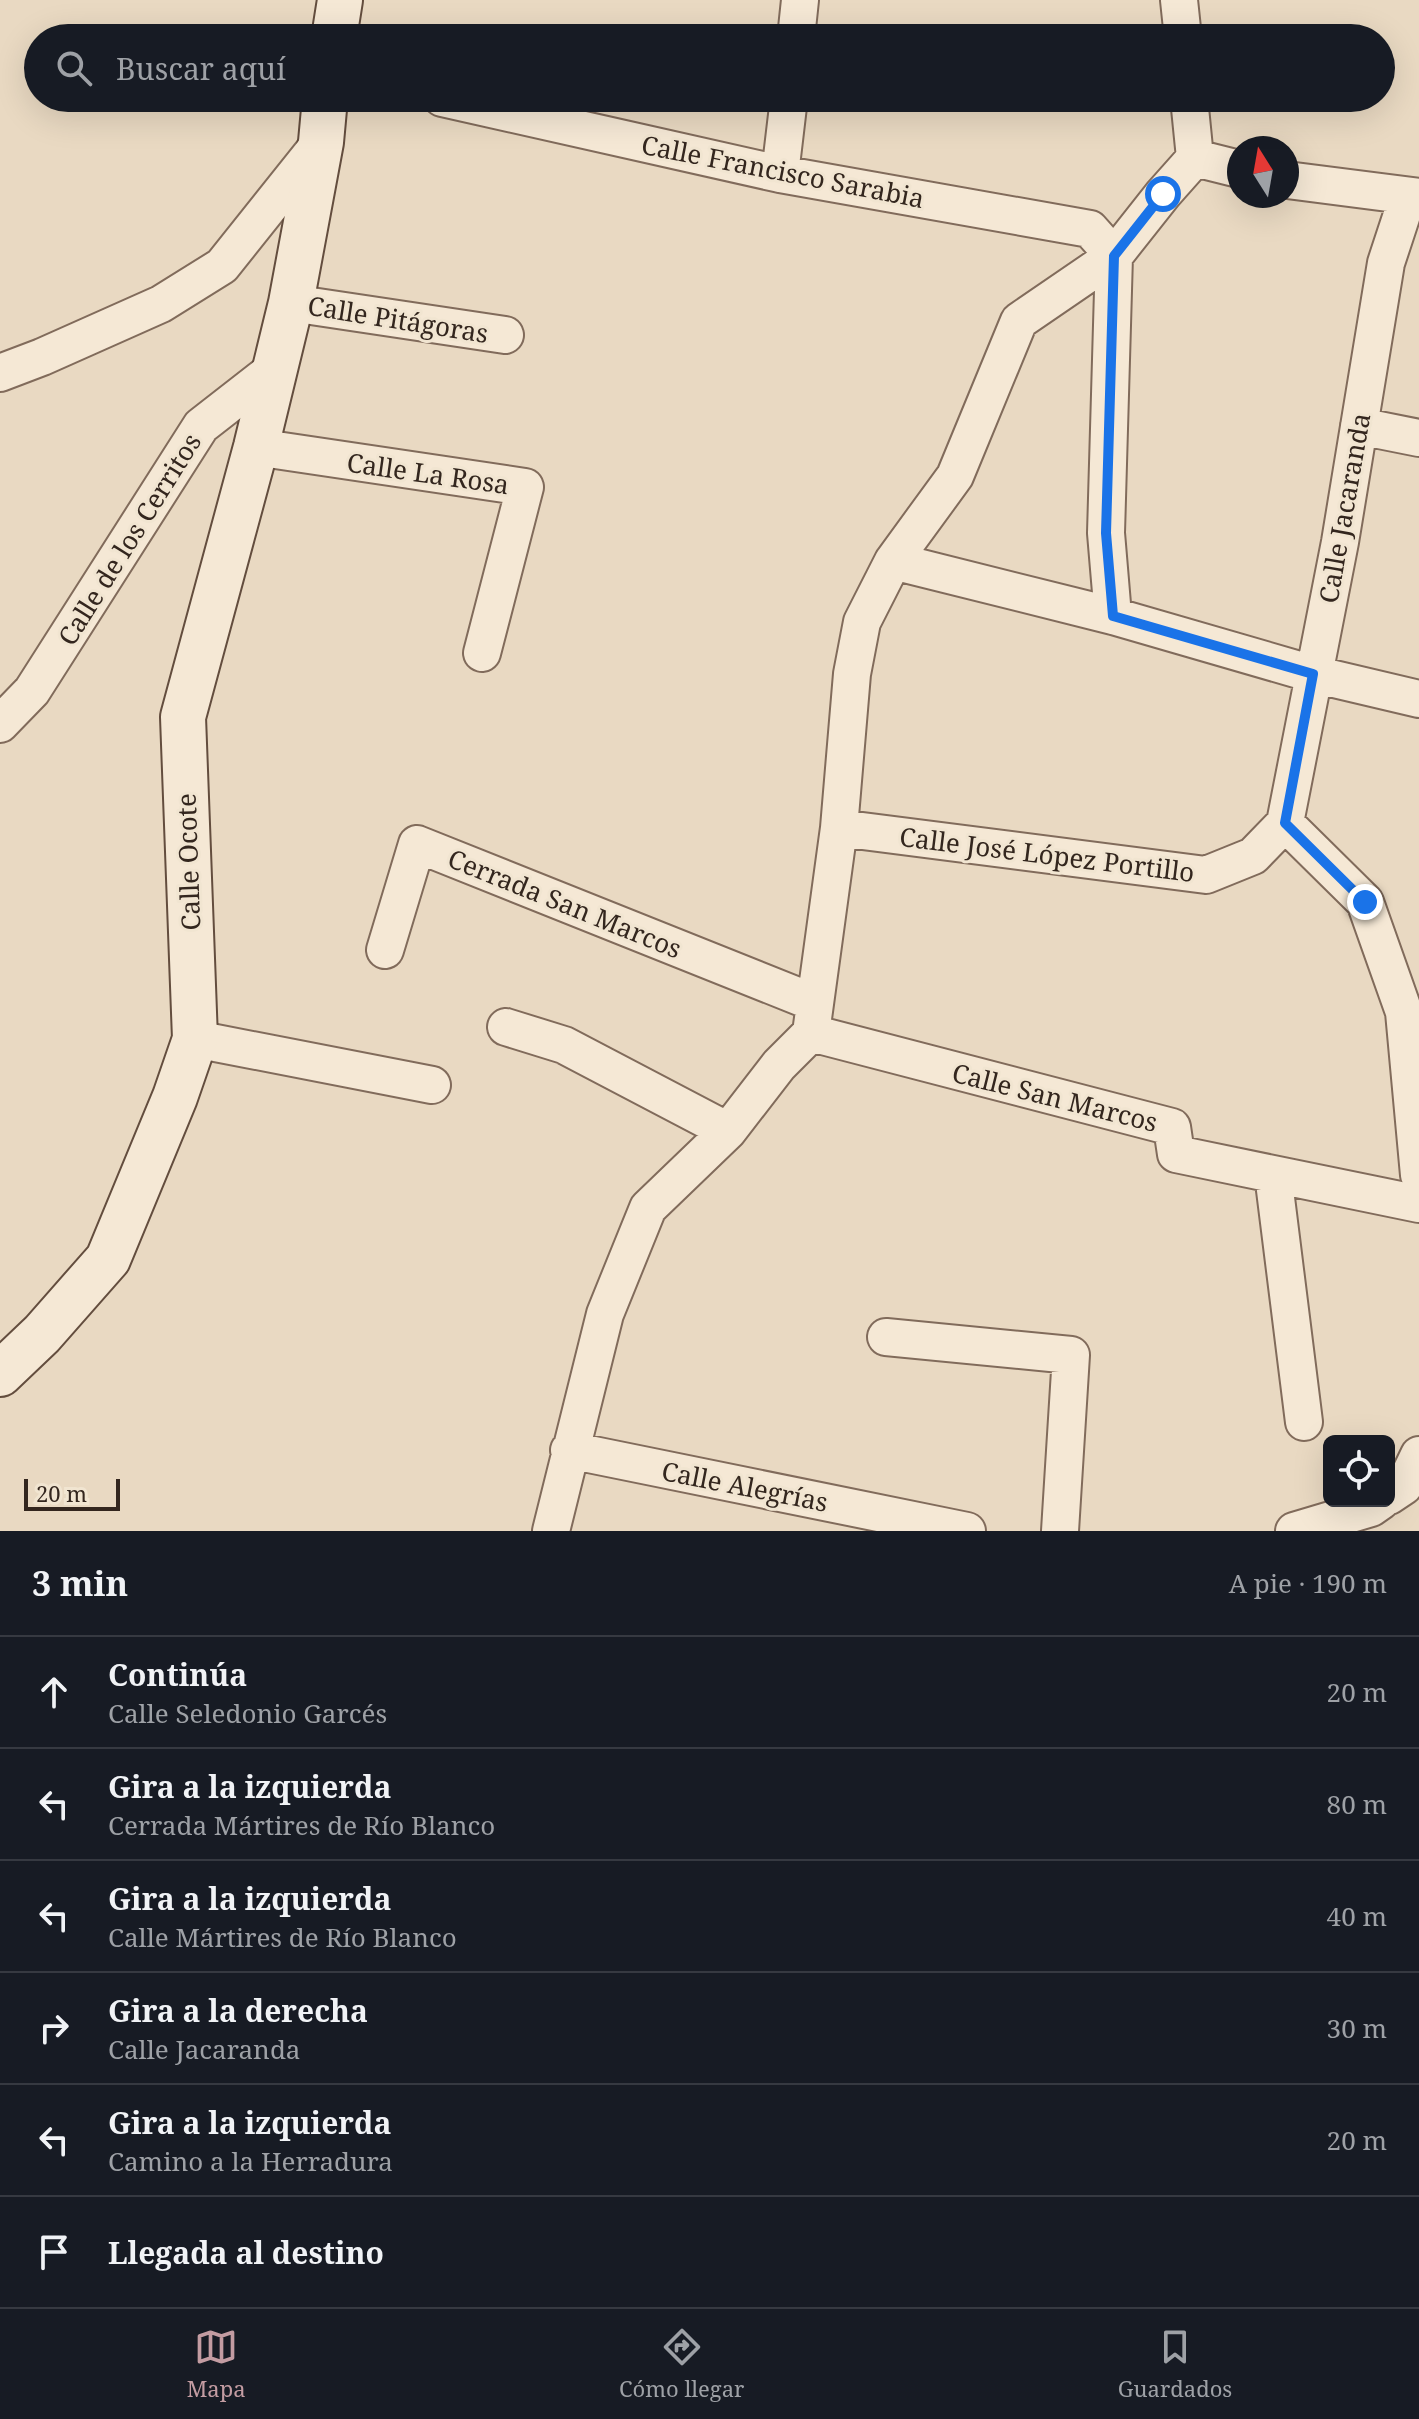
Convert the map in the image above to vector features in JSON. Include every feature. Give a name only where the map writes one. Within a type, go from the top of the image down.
[{"type":"street","points":[[336,24],[340,0]]},
{"type":"street","points":[[797,24],[800,0]]},
{"type":"street","points":[[1179,0],[1182,24]]},
{"type":"street","name":"Calle Ocote","points":[[0,1374],[42,1334],[108,1259],[175,1097],[195,1039],[183,717],[256,447],[291,303],[324,112]]},
{"type":"street","name":"Calle Francisco Sarabia","points":[[504,112],[780,174],[1090,229],[1114,256]]},
{"type":"street","points":[[780,174],[787,112]]},
{"type":"street","points":[[551,1531],[605,1314],[648,1208],[728,1131],[813,1018],[839,828],[852,674],[862,622],[893,561],[955,476],[1019,321],[1114,256],[1195,158],[1190,112]]},
{"type":"street","points":[[0,373],[161,304],[222,266],[321,142]]},
{"type":"street","points":[[1195,158],[1227,166]]},
{"type":"street","points":[[1299,182],[1414,196]]},
{"type":"street","name":"Calle Jacaranda","points":[[1285,823],[1340,542],[1386,263],[1414,196]]},
{"type":"street","points":[[1113,616],[1106,533],[1114,256]]},
{"type":"street","name":"Calle Pitágoras","points":[[291,303],[505,335]]},
{"type":"street","name":"Calle de los Cerritos","points":[[0,724],[32,691],[201,426],[274,369]]},
{"type":"street","points":[[1359,426],[1419,438]]},
{"type":"street","name":"Calle La Rosa","points":[[256,447],[525,487],[482,653]]},
{"type":"street","points":[[893,561],[1113,616],[1313,674],[1419,699]]},
{"type":"street","points":[[1285,823],[1365,902],[1404,1012],[1419,1175]]},
{"type":"street","name":"Calle José López Portillo","points":[[839,828],[1206,875],[1253,856],[1285,823]]},
{"type":"street","name":"Cerrada San Marcos","points":[[385,950],[417,844],[813,1018]]},
{"type":"street","name":"Calle San Marcos","points":[[813,1018],[1172,1127],[1176,1154],[1419,1204]]},
{"type":"street","points":[[506,1027],[564,1045],[728,1131]]},
{"type":"street","points":[[195,1039],[432,1085]]},
{"type":"street","points":[[1273,1174],[1304,1422]]},
{"type":"street","points":[[886,1337],[1071,1355],[1060,1531]]},
{"type":"street","name":"Calle Alegrías","points":[[569,1450],[967,1531]]},
{"type":"street","points":[[1395,1492],[1404,1486],[1419,1455]]},
{"type":"street","points":[[1294,1531],[1372,1507]]},
{"type":"route","points":[[1163,194],[1114,256],[1106,533],[1113,616],[1313,674],[1285,823],[1365,902]]}]
